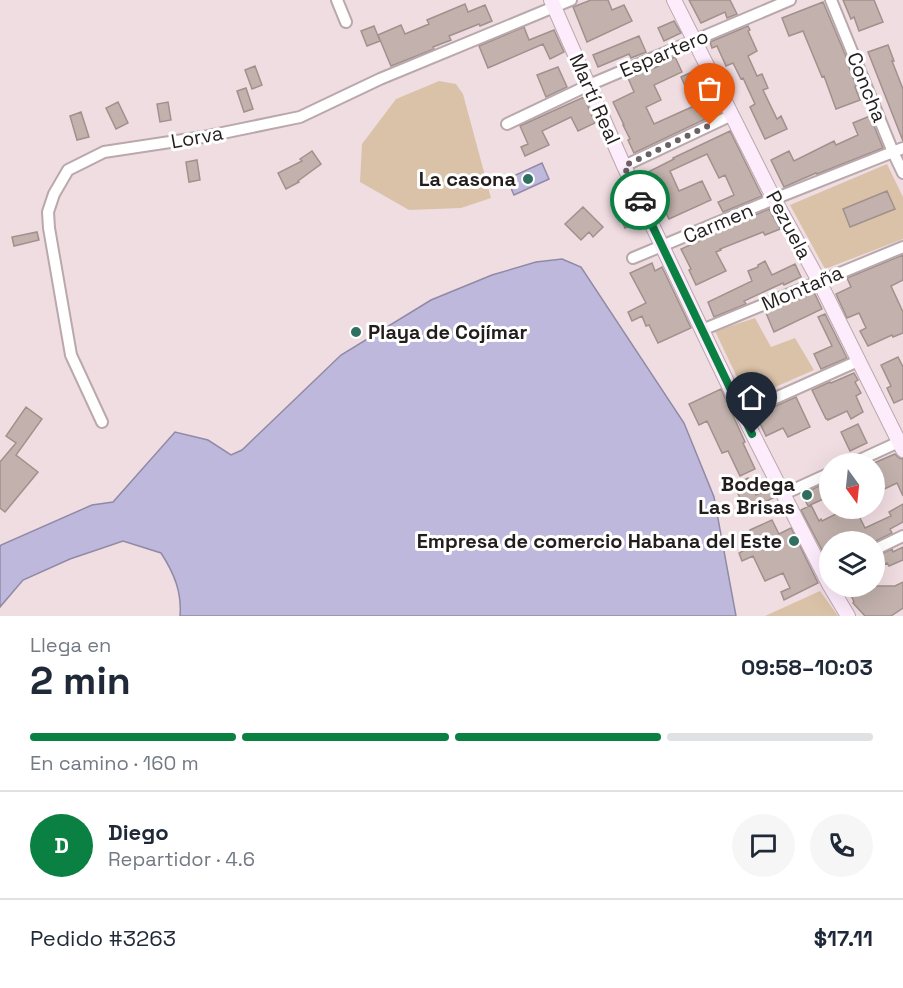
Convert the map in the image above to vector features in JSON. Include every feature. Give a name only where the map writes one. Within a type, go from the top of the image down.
[{"type":"main road","name":"Pezuela","points":[[674,0],[901,444]]},
{"type":"main road","name":"Martí Real","points":[[553,3],[662,247],[742,413],[819,562]]},
{"type":"main road","name":"Martí Real","points":[[837,597],[848,616]]},
{"type":"street","points":[[337,0],[346,22]]},
{"type":"street","name":"Lorva","points":[[102,422],[71,355],[49,228],[48,212],[54,194],[68,170],[104,152],[203,137],[300,117],[553,3],[571,0]]},
{"type":"street","name":"Espartero","points":[[507,124],[589,85],[790,0]]},
{"type":"street","name":"Concha","points":[[831,0],[898,150],[903,173]]},
{"type":"street","points":[[624,166],[732,115]]},
{"type":"street","name":"Carmen","points":[[633,258],[898,150]]},
{"type":"street","name":"Montaña","points":[[702,330],[903,247]]},
{"type":"street","points":[[742,413],[858,361]]},
{"type":"street","points":[[878,453],[901,444]]},
{"type":"street","points":[[784,494],[819,478]]},
{"type":"street","points":[[885,545],[903,536]]},
{"type":"shaded area","points":[[439,81],[456,84],[463,94],[491,198],[461,208],[409,210],[360,182],[362,144],[396,99]]},
{"type":"shaded area","name":"La casona","points":[[542,163],[549,179],[514,195],[507,179]]},
{"type":"shaded area","points":[[887,164],[903,197],[903,239],[825,269],[790,205]]},
{"type":"shaded area","points":[[562,259],[581,267],[684,423],[714,497],[736,616],[180,616],[180,599],[176,583],[161,553],[123,541],[70,559],[23,580],[0,607],[1,545],[92,505],[113,502],[175,432],[208,440],[231,455],[242,450],[341,355],[431,300],[492,275],[536,262]]},
{"type":"shaded area","points":[[755,318],[771,347],[795,338],[814,370],[750,398],[745,394],[715,331]]},
{"type":"shaded area","points":[[819,591],[819,597],[824,597],[838,616],[765,616]]},
{"type":"building","points":[[591,0],[608,0],[612,10],[624,5],[632,21],[587,42],[573,7]]},
{"type":"building","points":[[689,0],[730,0],[737,14],[727,18],[725,12],[701,23]]},
{"type":"building","points":[[843,0],[874,0],[883,22],[859,31],[854,17],[851,19]]},
{"type":"building","points":[[823,2],[850,66],[860,100],[836,109],[824,76],[822,77],[803,31],[789,36],[782,18]]},
{"type":"building","points":[[465,4],[468,12],[485,5],[492,21],[449,36],[451,40],[433,47],[434,49],[391,66],[378,35],[401,25],[405,34],[429,24],[427,20]]},
{"type":"building","points":[[674,21],[681,33],[664,41],[658,28]]},
{"type":"building","points":[[374,26],[380,41],[367,46],[361,31]]},
{"type":"building","points":[[748,26],[757,51],[748,56],[757,76],[762,74],[768,88],[763,90],[777,119],[781,116],[787,129],[765,139],[750,107],[755,104],[743,78],[741,79],[733,63],[726,66],[717,46],[712,48],[710,42]]},
{"type":"building","points":[[524,27],[529,40],[554,30],[564,52],[550,59],[543,44],[488,68],[479,46]]},
{"type":"building","points":[[639,36],[646,52],[631,58],[629,54],[598,67],[593,55]]},
{"type":"building","points":[[888,45],[903,89],[903,141],[868,52]]},
{"type":"building","points":[[675,57],[682,72],[654,85],[661,100],[646,107],[654,124],[694,106],[681,77],[699,69],[720,112],[634,153],[613,102],[634,92],[628,78]]},
{"type":"building","points":[[255,66],[262,85],[252,89],[245,70]]},
{"type":"building","points":[[558,67],[567,87],[546,97],[537,75]]},
{"type":"building","points":[[246,88],[253,109],[244,112],[237,91]]},
{"type":"building","points":[[584,97],[595,123],[578,131],[571,117],[542,131],[549,145],[525,156],[521,147],[528,144],[520,126]]},
{"type":"building","points":[[118,102],[128,123],[116,129],[106,108]]},
{"type":"building","points":[[168,102],[171,120],[160,122],[157,104]]},
{"type":"building","points":[[81,112],[89,137],[77,140],[70,116]]},
{"type":"building","points":[[870,116],[883,148],[784,187],[771,160],[789,151],[794,161],[834,141],[836,145],[858,135],[853,123]]},
{"type":"building","points":[[730,131],[762,196],[723,212],[718,202],[734,195],[725,175],[719,178],[707,154],[670,171],[679,191],[702,181],[711,200],[669,219],[646,173]]},
{"type":"building","points":[[312,151],[321,164],[299,182],[286,189],[278,173],[302,161],[300,159]]},
{"type":"building","points":[[197,160],[200,180],[189,182],[186,162]]},
{"type":"building","points":[[887,191],[895,209],[850,227],[843,209]]},
{"type":"building","points":[[583,207],[603,227],[593,237],[589,232],[581,240],[565,224]]},
{"type":"building","points":[[769,209],[780,229],[765,235],[763,232],[720,249],[716,252],[726,271],[696,285],[681,249]]},
{"type":"building","points":[[635,210],[640,221],[625,228],[620,217]]},
{"type":"building","points":[[37,232],[39,240],[14,246],[12,237]]},
{"type":"building","points":[[903,255],[903,280],[891,286],[903,312],[903,333],[893,337],[892,335],[868,346],[860,331],[866,328],[859,313],[847,318],[836,294],[851,287],[847,278]]},
{"type":"building","points":[[765,261],[772,275],[795,264],[801,277],[784,285],[783,283],[744,301],[746,304],[714,317],[708,302],[752,281],[748,271]]},
{"type":"building","points":[[652,263],[655,271],[662,267],[691,328],[658,343],[642,316],[632,321],[628,312],[646,303],[630,273]]},
{"type":"building","points":[[814,292],[822,309],[774,332],[766,313]]},
{"type":"building","points":[[825,314],[847,358],[821,369],[814,354],[832,346],[818,317]]},
{"type":"building","points":[[898,357],[903,367],[903,399],[894,403],[887,388],[891,386],[881,365]]},
{"type":"building","points":[[854,373],[858,380],[855,382],[861,393],[856,396],[863,412],[851,419],[847,411],[826,419],[812,390]]},
{"type":"building","points":[[721,389],[755,469],[740,476],[728,451],[722,453],[707,421],[699,425],[689,404]]},
{"type":"building","points":[[796,397],[810,427],[788,437],[783,428],[766,436],[756,415]]},
{"type":"building","points":[[26,407],[42,419],[16,455],[38,472],[5,512],[0,508],[0,462],[16,443],[6,436]]},
{"type":"building","points":[[858,424],[867,443],[850,451],[841,432]]},
{"type":"building","points":[[895,454],[903,459],[903,496],[897,483],[885,489],[885,458]]},
{"type":"building","points":[[748,478],[756,495],[769,489],[773,498],[746,511],[734,485]]},
{"type":"building","points":[[819,486],[819,501],[808,506],[802,494]]},
{"type":"building","points":[[903,504],[903,522],[890,529],[892,533],[885,536],[885,531],[819,531],[819,544],[801,510],[811,505],[819,521],[821,519],[822,521],[860,519],[865,528],[891,516],[889,512]]},
{"type":"building","points":[[772,520],[779,534],[791,528],[818,583],[784,600],[781,592],[790,588],[783,573],[765,581],[753,556],[742,561],[739,553],[756,544],[750,530]]},
{"type":"building","points":[[903,547],[903,560],[889,566],[885,564],[885,552],[892,549],[893,552]]},
{"type":"building","points":[[903,582],[903,608],[891,616],[865,616],[853,603],[852,597],[885,597],[885,586],[895,586]]},
{"type":"way so far","points":[[640,200],[624,166],[710,125]]},
{"type":"place","name":"La casona","points":[[528,179]]},
{"type":"place","name":"Playa de Cojímar","points":[[356,332]]},
{"type":"place","name":"Bodega Las Brisas","points":[[807,495]]},
{"type":"place","name":"Empresa de comercio Habana del Este","points":[[794,541]]},
{"type":"route","points":[[640,200],[752,434]]}]
